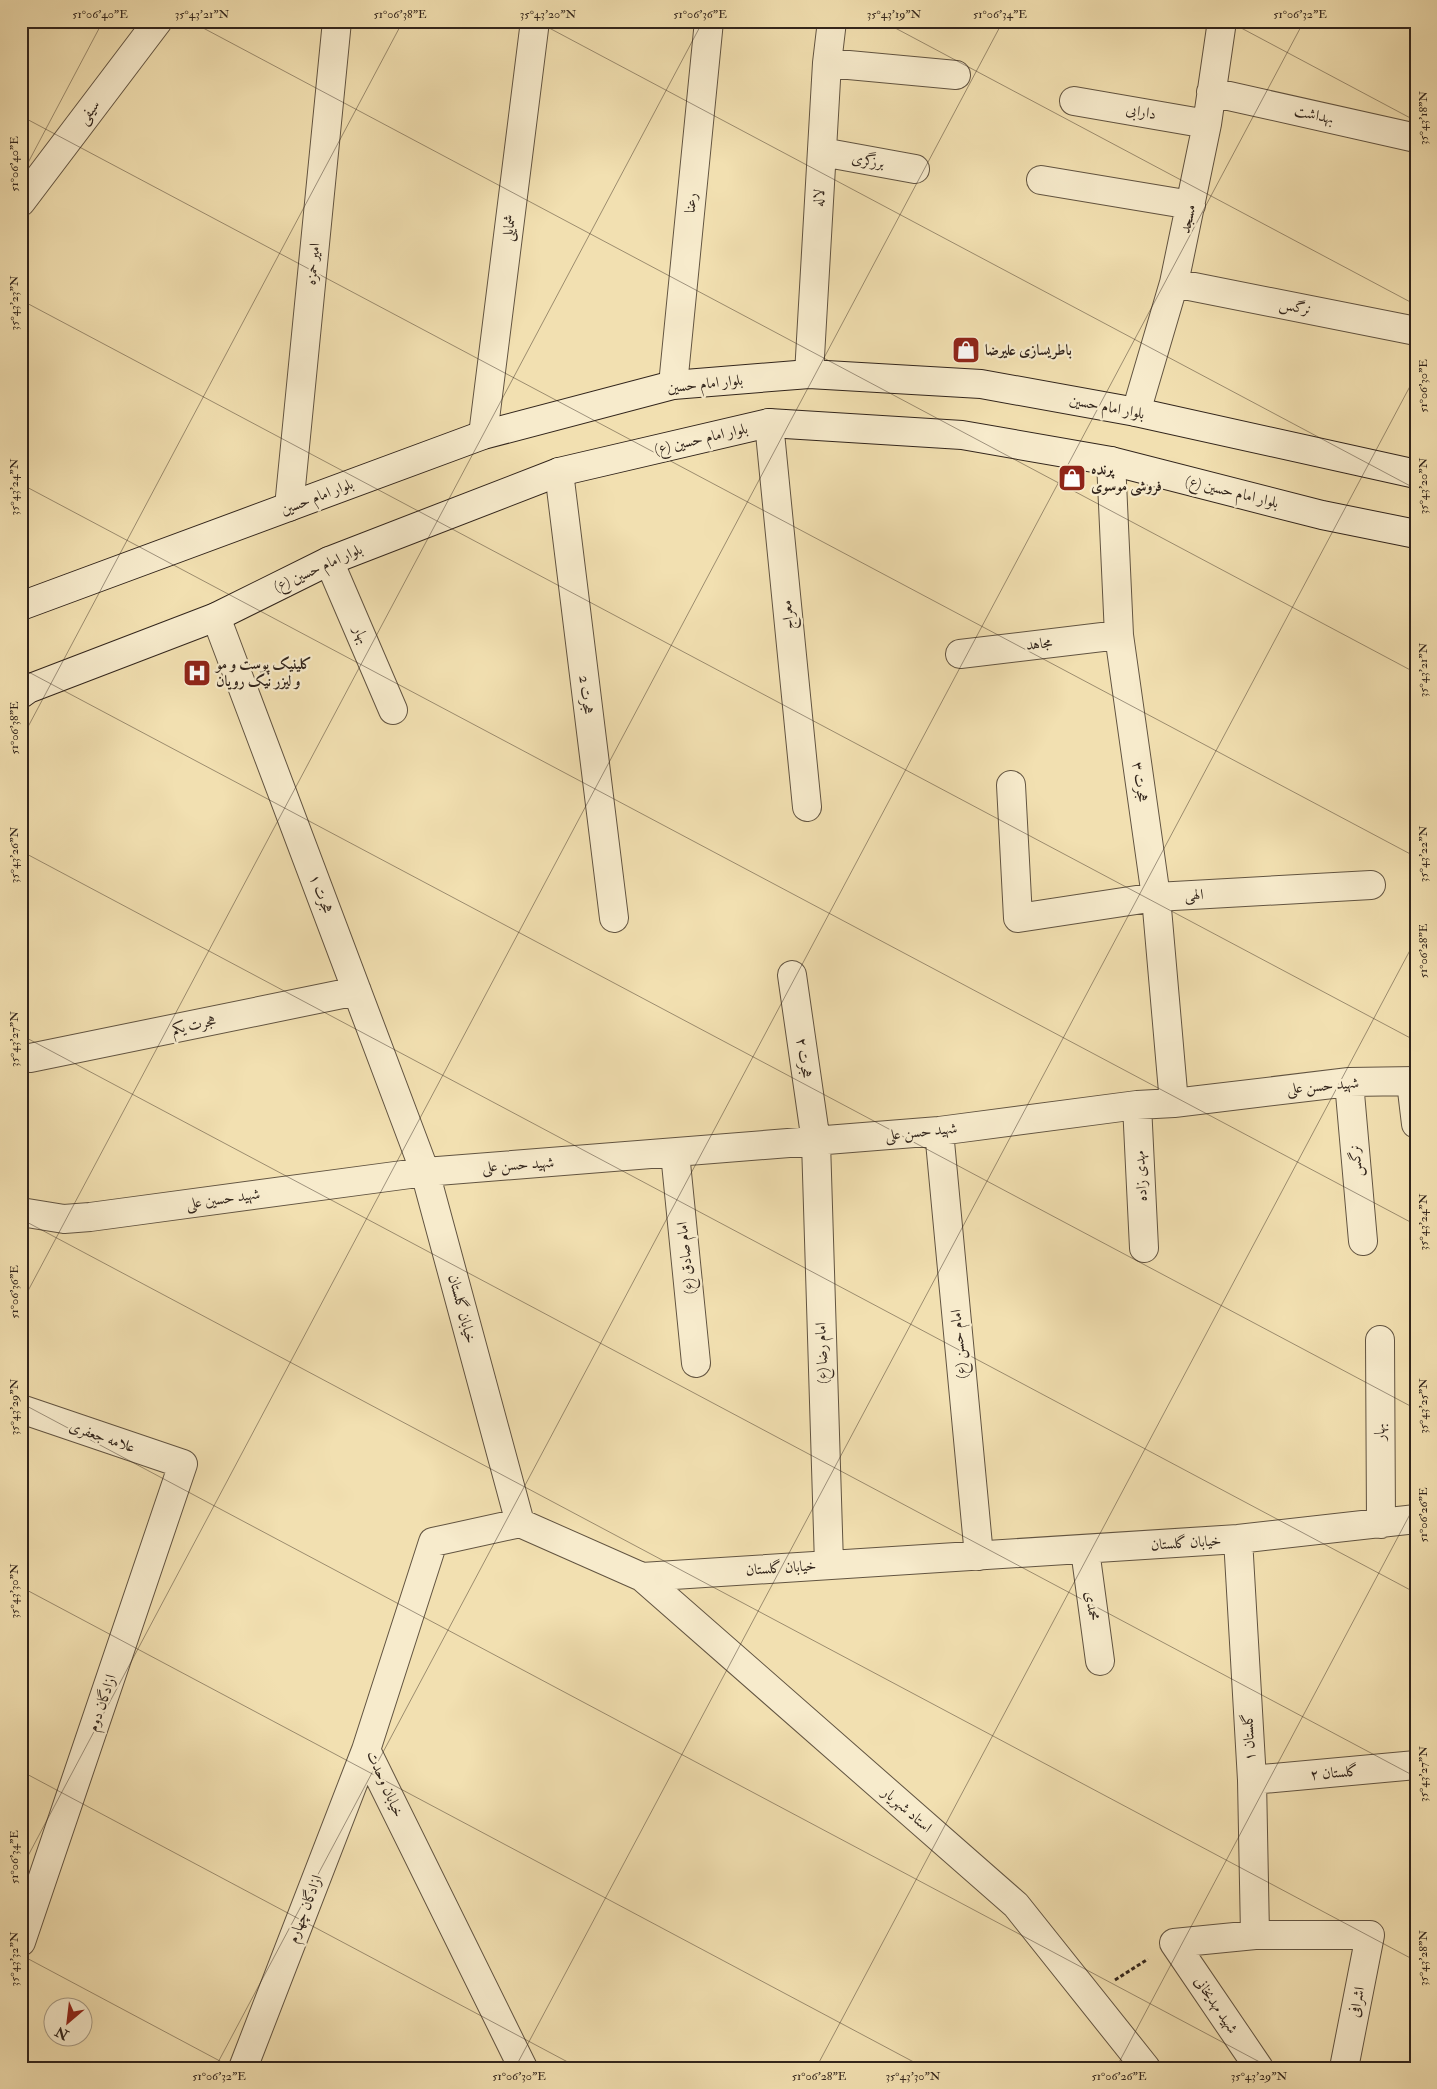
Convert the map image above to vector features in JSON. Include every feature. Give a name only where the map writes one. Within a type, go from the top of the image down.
[{"type":"street","name":"سیفی","points":[[21,202],[158,21]]},
{"type":"street","name":"امیر حمزه","points":[[289,507],[337,21]]},
{"type":"street","name":"شمایلی","points":[[483,434],[534,21]]},
{"type":"street","name":"رعنا","points":[[673,385],[709,21]]},
{"type":"street","name":"لاله","points":[[809,374],[827,63],[832,21]]},
{"type":"street","name":"مسجد","points":[[1136,412],[1174,283],[1207,124],[1222,21]]},
{"type":"street","points":[[827,63],[956,75]]},
{"type":"street","name":"بهداشت","points":[[1211,92],[1416,138]]},
{"type":"street","name":"دارابی","points":[[1074,100],[1207,124]]},
{"type":"street","name":"برزگری","points":[[822,152],[915,169]]},
{"type":"street","points":[[1041,180],[1191,205]]},
{"type":"street","name":"نرگس","points":[[1174,283],[1416,331]]},
{"type":"street","name":"بلوار امام حسین","points":[[21,606],[483,434],[673,385],[809,374],[981,384],[1136,412],[1416,474]]},
{"type":"street","name":"بلوار امام حسین (ع)","points":[[21,694],[216,616],[329,561],[558,472],[769,423],[962,434],[1111,461],[1322,515],[1416,534]]},
{"type":"street","name":"معراج","points":[[769,423],[807,808]]},
{"type":"street","name":"هجرت ۳","points":[[1111,461],[1119,635],[1156,897],[1174,1103]]},
{"type":"street","name":"هجرت 2","points":[[558,472],[614,918]]},
{"type":"street","name":"بهار","points":[[329,561],[393,710]]},
{"type":"street","name":"هجرت ۱","points":[[216,616],[425,1172]]},
{"type":"street","name":"مجاهد","points":[[960,654],[1119,635]]},
{"type":"street","name":"الهی","points":[[1011,785],[1018,918],[1156,897],[1371,885]]},
{"type":"street","name":"هجرت ۲","points":[[792,975],[816,1142]]},
{"type":"street","name":"هجرت یکم","points":[[30,1058],[357,991]]},
{"type":"street","name":"نرگس","points":[[1350,1082],[1363,1241]]},
{"type":"street","name":"شهید حسن علی","points":[[425,1172],[939,1131],[1137,1105],[1174,1103],[1350,1082],[1414,1082]]},
{"type":"street","points":[[1414,1082],[1416,1124]]},
{"type":"street","name":"مهدی زاده","points":[[1137,1105],[1144,1248]]},
{"type":"street","name":"امام حسن (ع)","points":[[939,1131],[979,1556]]},
{"type":"street","name":"امام رضا (ع)","points":[[816,1142],[829,1564]]},
{"type":"street","name":"امام صادق (ع)","points":[[675,1153],[696,1363]]},
{"type":"street","name":"شهید حسین علی","points":[[21,1212],[42,1218],[64,1220],[425,1172]]},
{"type":"street","name":"خیابان گلستان","points":[[425,1172],[520,1523],[642,1577],[1238,1539],[1416,1519]]},
{"type":"street","name":"بهار","points":[[1380,1340],[1381,1524]]},
{"type":"street","name":"علامه جعفری","points":[[21,1409],[184,1464]]},
{"type":"street","name":"ازادگان دوم","points":[[21,1942],[184,1464]]},
{"type":"street","name":"خیابان وحدت","points":[[520,1523],[432,1542],[366,1750],[523,2068]]},
{"type":"street","name":"گلستان ۱","points":[[1238,1539],[1252,1780],[1255,1934]]},
{"type":"street","name":"محمدی","points":[[1085,1550],[1100,1661]]},
{"type":"street","name":"استاد شهریار","points":[[642,1577],[1016,1905],[1146,2068]]},
{"type":"street","name":"ازادگان چهارم","points":[[243,2068],[366,1750]]},
{"type":"street","name":"گلستان ۲","points":[[1252,1780],[1416,1766]]},
{"type":"street","points":[[1174,1942],[1255,1934]]},
{"type":"street","name":"اشرافی","points":[[1255,1934],[1370,1936],[1344,2068]]},
{"type":"street","name":"شهید مهدیخانی","points":[[1174,1942],[1258,2068]]},
{"type":"path","points":[[1089,1996],[1174,1942]]},
{"type":"place","name":"باطریسازی علیرضا","points":[[966,350]]},
{"type":"place","name":"پرنده فروشی موسوی","points":[[1072,478]]},
{"type":"place","name":"کلینیک پوست و مو و لیزر نیک رویان","points":[[197,673]]}]
